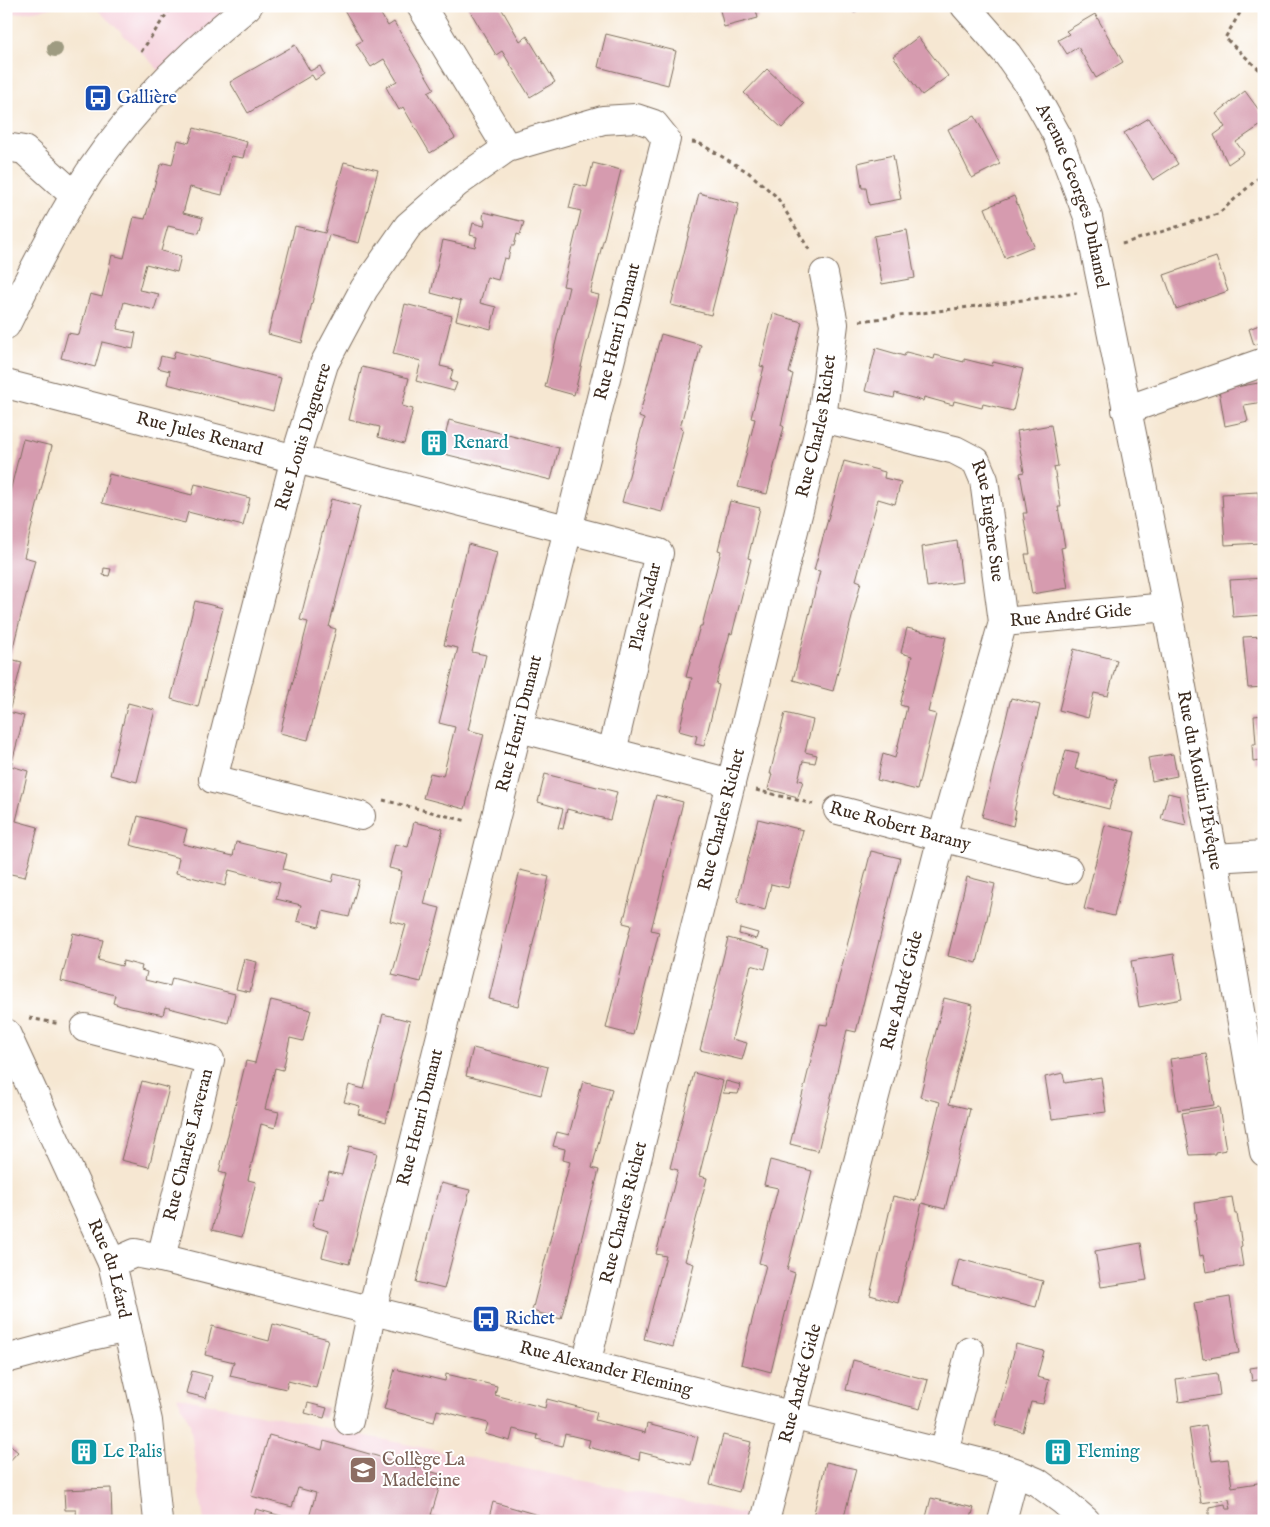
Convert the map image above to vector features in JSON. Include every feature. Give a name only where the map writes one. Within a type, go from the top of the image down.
[{"type":"street","points":[[6,325],[74,196],[119,133],[167,78],[214,33],[248,6]]},
{"type":"street","points":[[421,6],[507,148]]},
{"type":"street","name":"Avenue Georges Duhamel","points":[[965,6],[1008,55],[1029,85],[1057,135],[1088,217],[1126,410]]},
{"type":"street","name":"Rue Louis Daguerre","points":[[361,816],[212,779],[295,458],[324,364],[364,289],[408,226],[457,183],[507,148],[603,120],[636,118],[654,124],[666,139]]},
{"type":"street","name":"Rue Henri Dunant","points":[[350,1420],[372,1310],[666,139]]},
{"type":"street","points":[[6,146],[24,150],[74,196]]},
{"type":"street","name":"Rue Charles Richet","points":[[586,1364],[822,418],[834,324],[824,274]]},
{"type":"street","points":[[1126,410],[1264,362]]},
{"type":"street","name":"Rue Jules Renard","points":[[6,384],[569,528]]},
{"type":"street","name":"Rue du Moulin l'Évêque","points":[[1126,410],[1167,608],[1214,858],[1264,1152]]},
{"type":"street","name":"Rue Eugène Sue","points":[[822,418],[955,450],[976,461],[984,480],[1003,622]]},
{"type":"street","name":"Place Nadar","points":[[569,528],[659,553],[612,752]]},
{"type":"street","name":"Rue André Gide","points":[[765,1521],[794,1415],[942,837],[1003,622],[1167,608]]},
{"type":"street","points":[[519,728],[731,783]]},
{"type":"street","name":"Rue Robert Barany","points":[[838,810],[1068,870]]},
{"type":"street","points":[[1214,858],[1264,855]]},
{"type":"street","name":"Rue du Léard","points":[[16,1025],[112,1263],[148,1421],[158,1521]]},
{"type":"street","name":"Rue Charles Laveran","points":[[85,1028],[210,1060],[161,1258]]},
{"type":"street","name":"Rue Alexander Fleming","points":[[112,1263],[135,1254],[161,1258],[1007,1468],[1037,1482],[1061,1511],[1086,1521]]},
{"type":"street","points":[[6,1359],[127,1328]]},
{"type":"street","points":[[944,1452],[970,1351]]},
{"type":"street","points":[[1002,1521],[1015,1472]]},
{"type":"path","points":[[141,52],[172,6]]},
{"type":"path","points":[[1244,6],[1225,38],[1264,74]]},
{"type":"path","points":[[666,139],[699,143],[748,172],[777,197],[824,274]]},
{"type":"path","points":[[1095,252],[1218,214],[1264,173]]},
{"type":"path","points":[[834,324],[1102,290]]},
{"type":"path","name":"Rue Robert Barany","points":[[731,783],[838,810]]},
{"type":"path","points":[[361,816],[375,797],[494,828]]},
{"type":"path","points":[[16,1025],[85,1028]]},
{"type":"shaded area","points":[[6,6],[55,6],[47,9],[6,15]]},
{"type":"shaded area","points":[[94,6],[248,6],[167,78]]},
{"type":"shaded area","name":"Collège La Madeleine","points":[[177,1397],[750,1515],[749,1521],[204,1521],[190,1424]]},
{"type":"building","points":[[342,6],[376,6],[388,26],[394,22],[434,89],[428,92],[455,138],[430,153],[403,107],[399,110],[386,87],[397,81],[384,59],[371,67],[356,44],[362,41]]},
{"type":"building","points":[[467,6],[500,6],[520,41],[527,36],[555,82],[530,97],[502,51],[496,55]]},
{"type":"building","points":[[719,6],[755,6],[758,18],[724,27]]},
{"type":"building","points":[[843,6],[860,6],[855,13]]},
{"type":"building","points":[[1095,14],[1123,62],[1096,78],[1078,47],[1067,54],[1058,40],[1069,34],[1066,31]]},
{"type":"building","points":[[606,34],[676,51],[668,85],[598,67]]},
{"type":"building","points":[[918,37],[948,76],[922,95],[893,56]]},
{"type":"building","points":[[295,45],[310,71],[320,66],[324,74],[315,80],[312,75],[248,113],[230,82]]},
{"type":"building","points":[[767,69],[804,104],[782,128],[744,93]]},
{"type":"building","points":[[1245,91],[1264,117],[1264,123],[1236,142],[1244,153],[1228,164],[1214,135],[1225,127],[1216,114]]},
{"type":"building","points":[[975,116],[1000,164],[972,178],[948,129]]},
{"type":"building","points":[[1149,118],[1178,164],[1153,180],[1124,133]]},
{"type":"building","points":[[194,128],[247,142],[243,158],[231,156],[222,195],[190,187],[183,213],[203,218],[199,233],[168,226],[161,251],[181,256],[177,272],[146,264],[139,290],[159,294],[154,310],[124,302],[117,329],[136,333],[133,349],[102,342],[95,367],[61,358],[68,333],[79,335],[90,294],[102,297],[112,255],[124,258],[134,217],[145,219],[160,166],[164,163],[172,165],[178,140],[189,143]]},
{"type":"building","points":[[893,155],[901,199],[869,205],[866,188],[862,188],[858,163]]},
{"type":"building","points":[[344,162],[378,170],[359,243],[329,235],[302,343],[268,334],[295,226],[325,233]]},
{"type":"building","points":[[593,163],[621,170],[590,293],[599,295],[574,395],[545,387],[569,287],[563,286],[581,211],[569,208],[575,184],[587,187]]},
{"type":"building","points":[[699,193],[739,204],[711,315],[671,305]]},
{"type":"building","points":[[1014,196],[1034,246],[1005,258],[985,208]]},
{"type":"building","points":[[484,212],[524,222],[520,235],[517,234],[514,246],[511,246],[508,259],[504,258],[498,280],[487,277],[480,303],[496,307],[491,329],[456,320],[461,301],[431,293],[443,240],[475,247],[477,237],[470,235],[473,223],[484,226]]},
{"type":"building","points":[[907,230],[915,278],[882,284],[874,236]]},
{"type":"building","points":[[1216,257],[1228,291],[1176,309],[1164,275]]},
{"type":"building","points":[[405,304],[452,316],[440,366],[453,369],[450,381],[457,383],[454,391],[416,381],[421,361],[393,354]]},
{"type":"building","points":[[773,314],[802,322],[789,373],[793,374],[781,425],[784,427],[767,494],[738,487],[755,419],[751,418],[764,367],[760,366]]},
{"type":"building","points":[[1264,323],[1264,341],[1254,345],[1249,329]]},
{"type":"building","points":[[661,334],[701,345],[680,428],[683,429],[662,512],[622,502],[644,419],[639,417]]},
{"type":"building","points":[[876,348],[904,356],[906,352],[934,359],[935,355],[964,362],[964,359],[992,366],[993,362],[1023,369],[1013,411],[983,404],[982,408],[954,401],[953,405],[924,397],[923,401],[895,393],[894,398],[865,391]]},
{"type":"building","points":[[175,351],[281,378],[273,411],[167,384],[170,371],[158,368],[161,356],[173,359]]},
{"type":"building","points":[[362,367],[409,378],[402,406],[413,409],[404,444],[378,437],[380,427],[349,420]]},
{"type":"building","points":[[1264,382],[1264,402],[1244,405],[1248,421],[1225,426],[1219,390]]},
{"type":"building","points":[[449,420],[559,448],[551,480],[423,450],[427,433],[445,437]]},
{"type":"building","points":[[1051,425],[1058,466],[1054,467],[1061,507],[1058,507],[1065,547],[1061,548],[1068,588],[1032,594],[1025,554],[1030,554],[1023,513],[1027,513],[1020,473],[1024,472],[1017,431]]},
{"type":"building","points":[[23,439],[52,446],[24,557],[35,560],[10,659],[22,662],[9,712],[24,716],[11,766],[28,771],[16,821],[38,827],[25,877],[6,873],[6,834],[10,820],[6,819],[6,559],[8,553],[6,553],[6,508]]},
{"type":"building","points":[[844,461],[885,472],[884,478],[901,482],[895,504],[878,499],[856,580],[861,582],[833,691],[793,680],[820,571],[814,570]]},
{"type":"building","points":[[109,474],[192,495],[195,484],[250,498],[243,526],[188,512],[185,523],[102,503]]},
{"type":"building","points":[[1258,492],[1261,543],[1225,545],[1222,494]]},
{"type":"building","points":[[331,499],[360,506],[329,627],[336,629],[308,740],[280,733],[308,622],[300,620]]},
{"type":"building","points":[[730,501],[760,508],[748,558],[751,559],[732,634],[730,633],[716,684],[719,685],[704,746],[695,744],[697,736],[679,731],[692,678],[686,677],[700,626],[702,626],[721,551],[718,550]]},
{"type":"building","points":[[957,541],[962,582],[927,587],[922,547]]},
{"type":"building","points":[[468,544],[497,552],[472,652],[486,655],[468,730],[484,734],[465,809],[423,798],[430,773],[443,776],[455,727],[439,723],[458,648],[444,645]]},
{"type":"building","points":[[104,568],[111,569],[109,576],[103,575]]},
{"type":"building","points":[[1264,578],[1264,615],[1233,617],[1230,580]]},
{"type":"building","points":[[195,601],[223,608],[198,707],[171,699]]},
{"type":"building","points":[[907,628],[946,637],[928,712],[936,714],[917,790],[877,780],[883,754],[895,758],[907,707],[900,705],[912,656],[901,653]]},
{"type":"building","points":[[1264,636],[1264,687],[1248,688],[1243,637]]},
{"type":"building","points":[[1074,649],[1117,660],[1108,696],[1094,693],[1088,718],[1059,710]]},
{"type":"building","points":[[1011,698],[1040,705],[1014,810],[1016,811],[1013,826],[982,817]]},
{"type":"building","points":[[128,703],[155,710],[137,782],[110,775]]},
{"type":"building","points":[[785,713],[813,720],[805,752],[817,755],[815,763],[803,761],[798,780],[803,781],[798,797],[768,789]]},
{"type":"building","points":[[1264,715],[1264,774],[1261,774],[1260,761],[1253,762],[1252,744],[1256,744],[1254,716]]},
{"type":"building","points":[[1066,750],[1079,753],[1075,769],[1117,780],[1109,809],[1054,795]]},
{"type":"building","points":[[1173,754],[1177,776],[1152,781],[1148,758]]},
{"type":"building","points":[[545,774],[617,792],[610,820],[567,809],[563,829],[558,828],[563,809],[538,802]]},
{"type":"building","points":[[1168,793],[1180,796],[1186,825],[1161,819]]},
{"type":"building","points":[[656,795],[683,802],[651,930],[659,932],[633,1035],[606,1028],[631,925],[623,923]]},
{"type":"building","points":[[138,816],[187,829],[183,844],[233,856],[236,842],[287,854],[283,869],[332,882],[334,874],[359,880],[349,917],[323,911],[319,927],[297,921],[301,905],[276,899],[280,883],[229,870],[225,886],[176,873],[179,858],[130,845]]},
{"type":"building","points":[[758,819],[803,830],[788,888],[771,884],[765,910],[737,902]]},
{"type":"building","points":[[414,822],[443,829],[424,904],[440,908],[421,982],[392,975],[406,925],[390,921],[402,871],[389,868],[395,844],[408,847]]},
{"type":"building","points":[[1105,825],[1135,832],[1114,916],[1084,909]]},
{"type":"building","points":[[871,851],[900,858],[856,1032],[847,1030],[818,1151],[790,1144],[820,1024],[827,1025]]},
{"type":"building","points":[[520,870],[549,877],[518,1006],[489,999]]},
{"type":"building","points":[[967,877],[995,884],[977,963],[948,956]]},
{"type":"building","points":[[740,928],[758,933],[756,939],[739,934]]},
{"type":"building","points":[[73,933],[103,940],[98,960],[122,966],[123,961],[142,966],[141,970],[147,972],[145,980],[170,986],[172,978],[235,994],[228,1023],[165,1007],[163,1015],[121,1006],[113,1003],[115,995],[61,981]]},
{"type":"building","points":[[728,938],[770,949],[765,969],[751,965],[732,1039],[747,1043],[742,1060],[700,1050]]},
{"type":"building","points":[[1174,954],[1182,999],[1139,1007],[1131,961]]},
{"type":"building","points":[[244,959],[257,962],[250,992],[236,989]]},
{"type":"building","points":[[944,998],[973,1005],[949,1104],[970,1109],[945,1209],[922,1203],[898,1303],[870,1295],[893,1196],[916,1201],[940,1102],[920,1097]]},
{"type":"building","points":[[271,1000],[311,1010],[303,1041],[290,1038],[283,1070],[275,1068],[265,1109],[279,1112],[275,1128],[261,1124],[248,1180],[256,1182],[242,1237],[212,1230],[226,1174],[219,1172],[246,1061],[255,1063]]},
{"type":"building","points":[[383,1014],[410,1021],[386,1122],[358,1114],[360,1106],[344,1102],[349,1085],[364,1089]]},
{"type":"building","points":[[473,1048],[548,1067],[541,1095],[466,1076]]},
{"type":"building","points":[[1206,1054],[1214,1105],[1178,1110],[1170,1059]]},
{"type":"building","points":[[694,1073],[723,1081],[699,1176],[707,1178],[685,1261],[694,1264],[673,1347],[644,1339],[666,1256],[656,1254],[678,1170],[670,1168]]},
{"type":"building","points":[[1063,1073],[1065,1083],[1101,1077],[1106,1112],[1052,1119],[1045,1077]]},
{"type":"building","points":[[142,1081],[169,1088],[149,1167],[121,1160]]},
{"type":"building","points":[[583,1081],[612,1089],[592,1168],[599,1170],[561,1319],[532,1311],[570,1162],[563,1160],[565,1149],[553,1146],[557,1132],[569,1135]]},
{"type":"building","points":[[726,1081],[741,1085],[738,1094],[723,1093]]},
{"type":"building","points":[[1219,1107],[1226,1150],[1215,1152],[1215,1154],[1190,1155],[1182,1113]]},
{"type":"building","points":[[349,1146],[377,1153],[349,1264],[322,1257],[328,1231],[312,1226],[319,1198],[323,1199],[329,1172],[342,1175]]},
{"type":"building","points":[[770,1160],[812,1171],[787,1270],[795,1273],[771,1372],[741,1364],[766,1265],[759,1263],[778,1188],[764,1185]]},
{"type":"building","points":[[441,1183],[470,1190],[444,1289],[416,1282]]},
{"type":"building","points":[[1232,1197],[1235,1214],[1237,1214],[1243,1266],[1206,1272],[1203,1255],[1200,1256],[1195,1220],[1197,1219],[1195,1203]]},
{"type":"building","points":[[1141,1243],[1147,1280],[1101,1287],[1095,1251]]},
{"type":"building","points":[[959,1259],[1043,1281],[1036,1307],[952,1286]]},
{"type":"building","points":[[1230,1297],[1239,1353],[1203,1359],[1194,1303]]},
{"type":"building","points":[[273,1324],[328,1339],[316,1388],[288,1381],[286,1389],[230,1376],[234,1362],[205,1355],[212,1326],[269,1341]]},
{"type":"building","points":[[1016,1344],[1044,1351],[1037,1377],[1049,1380],[1043,1404],[1031,1402],[1023,1432],[995,1425]]},
{"type":"building","points":[[853,1360],[928,1380],[920,1409],[846,1390]]},
{"type":"building","points":[[1264,1366],[1264,1379],[1252,1381],[1250,1368]]},
{"type":"building","points":[[395,1369],[445,1381],[446,1374],[497,1386],[495,1395],[545,1408],[547,1399],[597,1412],[595,1420],[645,1433],[647,1424],[698,1437],[691,1465],[640,1452],[639,1460],[588,1447],[590,1440],[565,1434],[562,1446],[537,1439],[538,1435],[513,1429],[510,1441],[485,1434],[488,1423],[437,1410],[434,1422],[384,1409]]},
{"type":"building","points":[[192,1371],[212,1376],[206,1398],[186,1393]]},
{"type":"building","points":[[1217,1373],[1220,1395],[1179,1402],[1176,1379]]},
{"type":"building","points":[[308,1403],[327,1408],[324,1418],[305,1413]]},
{"type":"building","points":[[1206,1425],[1212,1461],[1228,1459],[1232,1487],[1264,1482],[1264,1521],[1209,1521],[1209,1507],[1225,1504],[1226,1509],[1231,1509],[1229,1499],[1201,1503],[1189,1428]]},
{"type":"building","points":[[269,1435],[322,1450],[324,1441],[443,1475],[431,1515],[450,1521],[308,1521],[316,1493],[298,1488],[292,1507],[251,1496]]},
{"type":"building","points":[[723,1435],[751,1442],[739,1492],[710,1484]]},
{"type":"building","points":[[6,1442],[18,1452],[6,1465]]},
{"type":"building","name":"Fleming","points":[[1051,1442],[1068,1446],[1064,1462],[1047,1458]]},
{"type":"building","name":"Le Palis","points":[[92,1443],[92,1461],[76,1462],[75,1444]]},
{"type":"building","points":[[826,1462],[856,1469],[843,1521],[812,1521]]},
{"type":"building","points":[[111,1488],[112,1521],[77,1521],[76,1510],[65,1510],[64,1490]]},
{"type":"building","points":[[931,1498],[974,1508],[970,1521],[925,1521]]},
{"type":"building","points":[[493,1502],[555,1520],[555,1521],[488,1521]]},
{"type":"building","points":[[256,1509],[296,1520],[296,1521],[253,1521]]},
{"type":"place","name":"Gallière","points":[[98,98]]},
{"type":"place","name":"Renard","points":[[434,443]]},
{"type":"place","name":"Richet","points":[[486,1319]]},
{"type":"place","name":"Le Palis","points":[[84,1452]]},
{"type":"place","name":"Fleming","points":[[1058,1452]]},
{"type":"place","name":"Collège La Madeleine","points":[[363,1470]]}]
